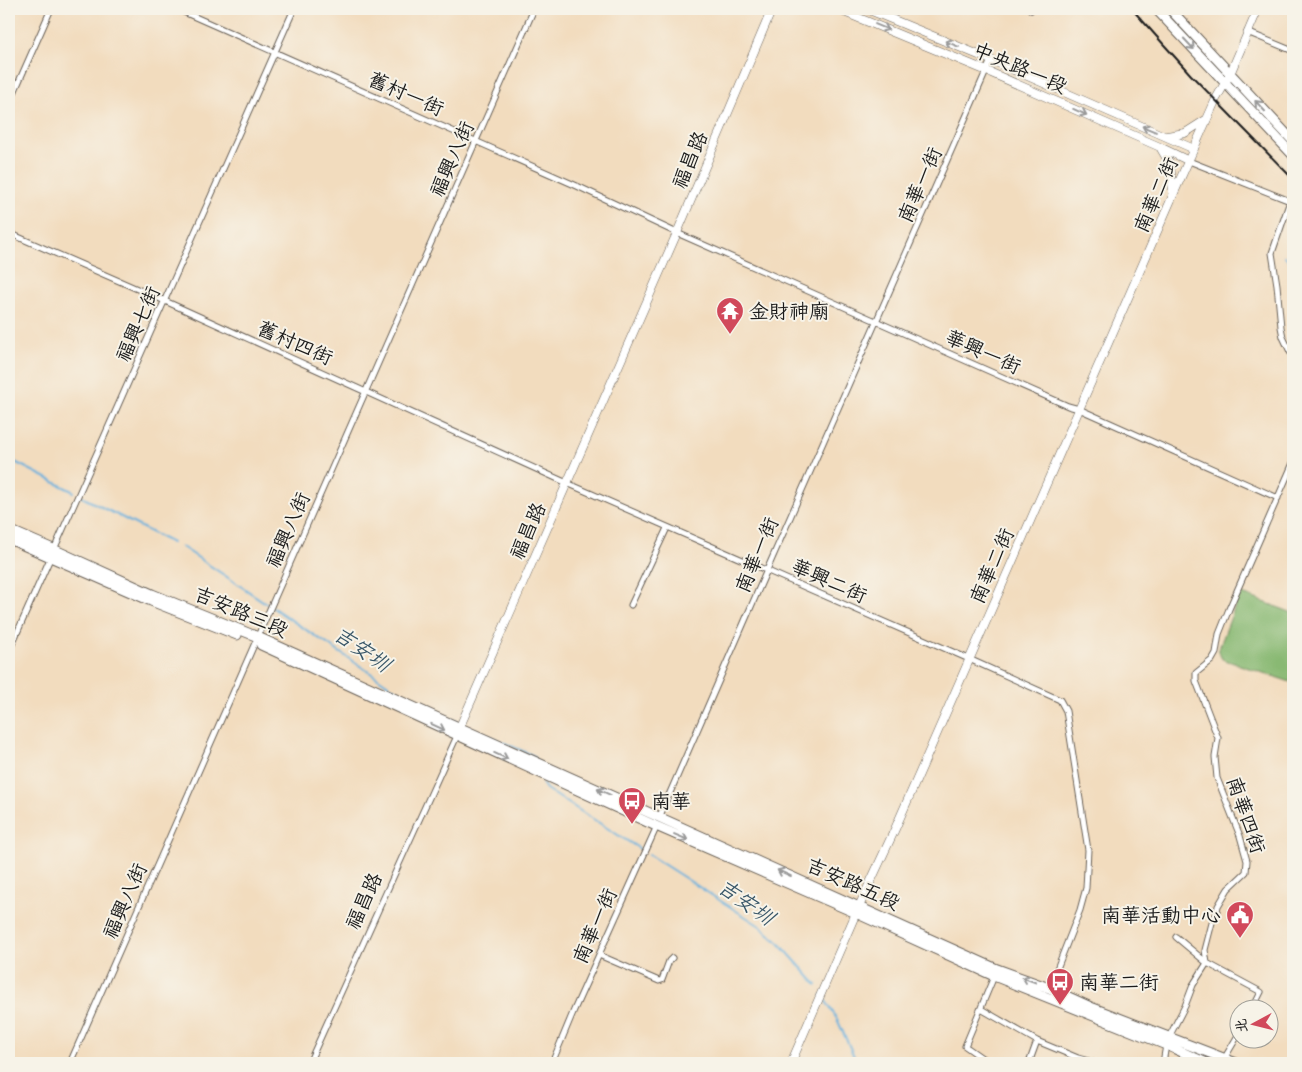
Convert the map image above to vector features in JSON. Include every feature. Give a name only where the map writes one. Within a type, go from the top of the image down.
[{"type":"main road","points":[[1156,9],[1293,155]]},
{"type":"main road","points":[[1170,9],[1293,141]]},
{"type":"main road","name":"吉安路三段","points":[[9,530],[52,553]]},
{"type":"main road","name":"吉安路三段","points":[[9,539],[52,553],[152,594],[458,732]]},
{"type":"main road","name":"吉安路五段","points":[[458,732],[660,816],[857,910]]},
{"type":"main road","name":"吉安路五段","points":[[458,732],[656,826],[857,910],[996,972],[1093,1008],[1168,1041],[1222,1061],[1236,1063]]},
{"type":"main road","name":"吉安路五段","points":[[1168,1041],[1207,1063]]},
{"type":"street","points":[[9,104],[52,9]]},
{"type":"street","name":"舊村一街","points":[[177,9],[677,233]]},
{"type":"street","name":"福興七街","points":[[9,651],[294,9]]},
{"type":"street","name":"福興八街","points":[[70,1063],[534,9]]},
{"type":"street","name":"福昌路","points":[[309,1063],[458,732],[677,233],[772,9]]},
{"type":"street","name":"中央路一段","points":[[837,9],[987,71],[1160,146],[1189,161]]},
{"type":"street","name":"中央路一段","points":[[867,9],[991,60],[1194,149]]},
{"type":"street","name":"南華二街","points":[[791,1063],[1174,193],[1216,99],[1230,74],[1258,9]]},
{"type":"street","points":[[1247,32],[1293,52]]},
{"type":"street","name":"南華一街","points":[[552,1063],[991,60]]},
{"type":"street","points":[[1167,136],[1185,133],[1207,119]]},
{"type":"street","points":[[1160,146],[1170,164],[1174,193]]},
{"type":"street","points":[[1189,161],[1290,201],[1272,253],[1281,327],[1283,337],[1293,358]]},
{"type":"street","name":"華興一街","points":[[677,233],[1278,498]]},
{"type":"street","name":"舊村四街","points":[[9,234],[165,301],[567,483]]},
{"type":"street","name":"南華四街","points":[[1207,963],[1205,950],[1218,906],[1228,889],[1244,876],[1248,868],[1240,836],[1217,778],[1215,757],[1218,738],[1196,680],[1196,673],[1212,660],[1216,653],[1219,634],[1229,609],[1293,463]]},
{"type":"street","name":"華興二街","points":[[567,483],[1060,700],[1066,711],[1088,850],[1086,888],[1080,910],[1048,992]]},
{"type":"street","points":[[631,605],[668,528]]},
{"type":"street","points":[[1176,937],[1207,963],[1261,992],[1257,1000]]},
{"type":"street","points":[[599,955],[658,981],[662,980],[672,958]]},
{"type":"street","points":[[1163,1063],[1168,1041],[1193,985],[1207,963]]},
{"type":"street","points":[[985,1060],[965,1046],[996,972]]},
{"type":"street","points":[[981,1009],[1036,1041],[1078,1058],[1096,1063]]},
{"type":"street","points":[[1029,1063],[1036,1041]]},
{"type":"street","points":[[1222,1061],[1230,1048]]},
{"type":"green space","points":[[1240,593],[1293,613],[1293,683],[1222,659],[1218,651]]},
{"type":"waterway","points":[[1285,256],[1293,264]]},
{"type":"waterway","name":"吉安圳","points":[[9,459],[74,492]]},
{"type":"waterway","name":"吉安圳","points":[[80,496],[172,543]]},
{"type":"waterway","name":"吉安圳","points":[[182,547],[414,702],[459,723]]},
{"type":"waterway","name":"吉安圳","points":[[480,732],[534,756],[535,759]]},
{"type":"waterway","name":"吉安圳","points":[[542,783],[546,789],[640,849]]},
{"type":"waterway","name":"吉安圳","points":[[649,855],[760,926],[779,943],[817,985]]},
{"type":"waterway","name":"吉安圳","points":[[822,995],[837,1019],[857,1063]]},
{"type":"railway","points":[[1132,9],[1191,75],[1293,179]]},
{"type":"place","name":"金財神廟","points":[[730,335]]},
{"type":"place","name":"南華","points":[[632,825]]},
{"type":"place","name":"南華活動中心","points":[[1240,939]]},
{"type":"place","name":"南華二街","points":[[1060,1006]]}]
